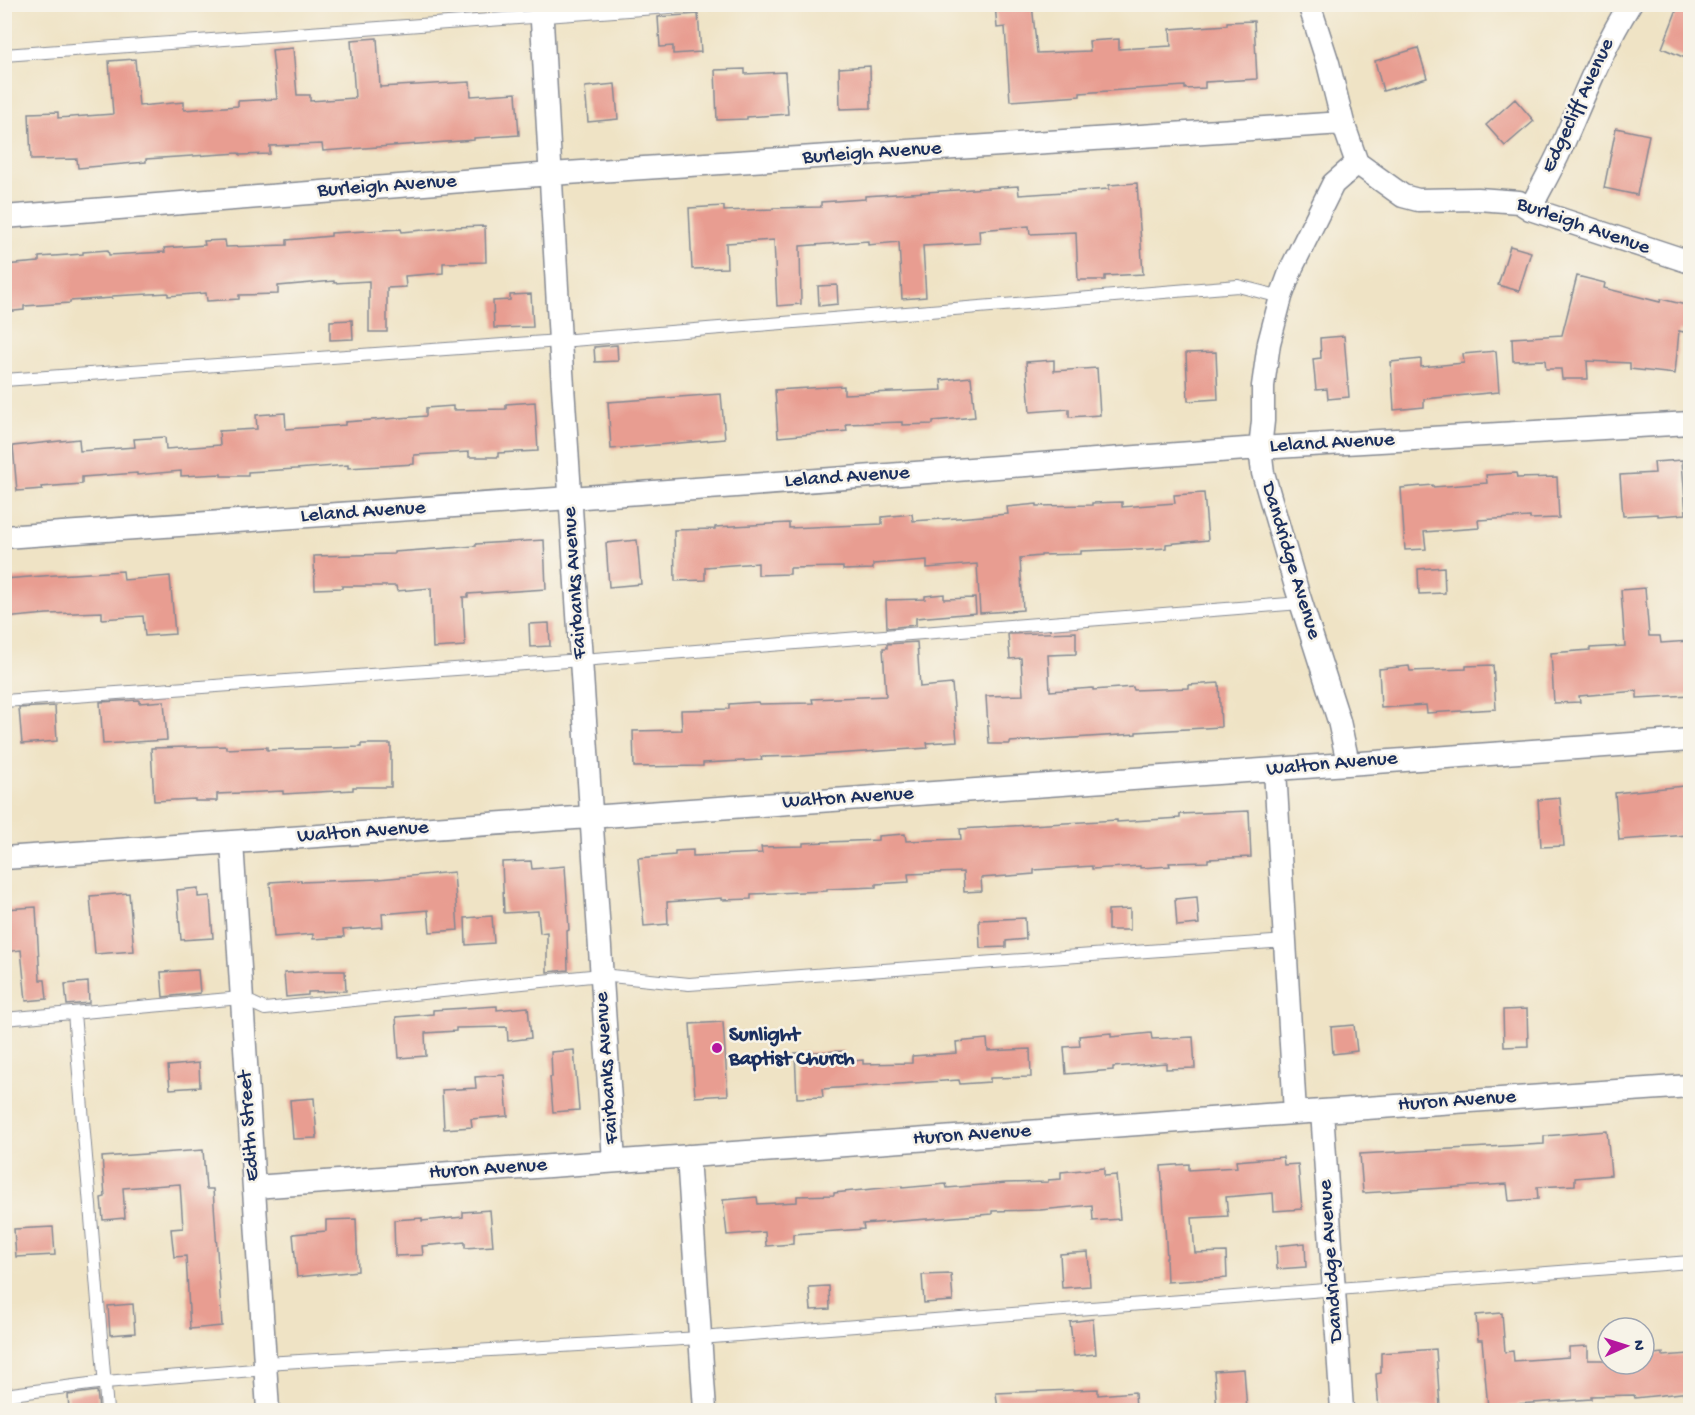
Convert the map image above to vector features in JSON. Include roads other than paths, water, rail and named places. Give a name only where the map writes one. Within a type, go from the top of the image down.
[{"type":"street","points":[[1309,4],[1328,63],[1343,123],[1357,163]]},
{"type":"street","name":"Edgecliff Avenue","points":[[1530,209],[1557,157],[1598,61],[1630,4]]},
{"type":"street","name":"Fairbanks Avenue","points":[[542,11],[560,341],[614,1161]]},
{"type":"street","name":"Burleigh Avenue","points":[[4,217],[551,174],[1343,123]]},
{"type":"street","name":"Burleigh Avenue","points":[[1357,163],[1403,196],[1418,200],[1478,199],[1519,202],[1530,209],[1690,262]]},
{"type":"street","name":"Dandridge Avenue","points":[[1348,763],[1339,721],[1263,473],[1260,448],[1263,387],[1269,343],[1281,297],[1292,267],[1333,184],[1357,163]]},
{"type":"street","name":"Leland Avenue","points":[[4,537],[1260,448],[1690,423]]},
{"type":"street","name":"Walton Avenue","points":[[4,858],[1690,740]]},
{"type":"street","points":[[1275,770],[1295,1113]]},
{"type":"street","name":"Edith Street","points":[[232,842],[268,1410]]},
{"type":"street","name":"Huron Avenue","points":[[254,1187],[1690,1086]]},
{"type":"street","name":"Dandridge Avenue","points":[[1322,1111],[1342,1410]]},
{"type":"street","points":[[688,1156],[705,1410]]},
{"type":"lane","points":[[4,55],[542,11],[711,4]]},
{"type":"lane","points":[[4,380],[560,341],[1238,286],[1281,297]]},
{"type":"lane","points":[[4,701],[582,660],[1301,603]]},
{"type":"lane","points":[[4,1019],[241,998],[265,1009],[601,975],[689,984],[1286,941]]},
{"type":"lane","points":[[74,1013],[107,1410]]},
{"type":"lane","points":[[4,1395],[265,1366],[700,1338],[1690,1262]]},
{"type":"place","name":"Sunlight Baptist Church","points":[[717,1048]]}]
